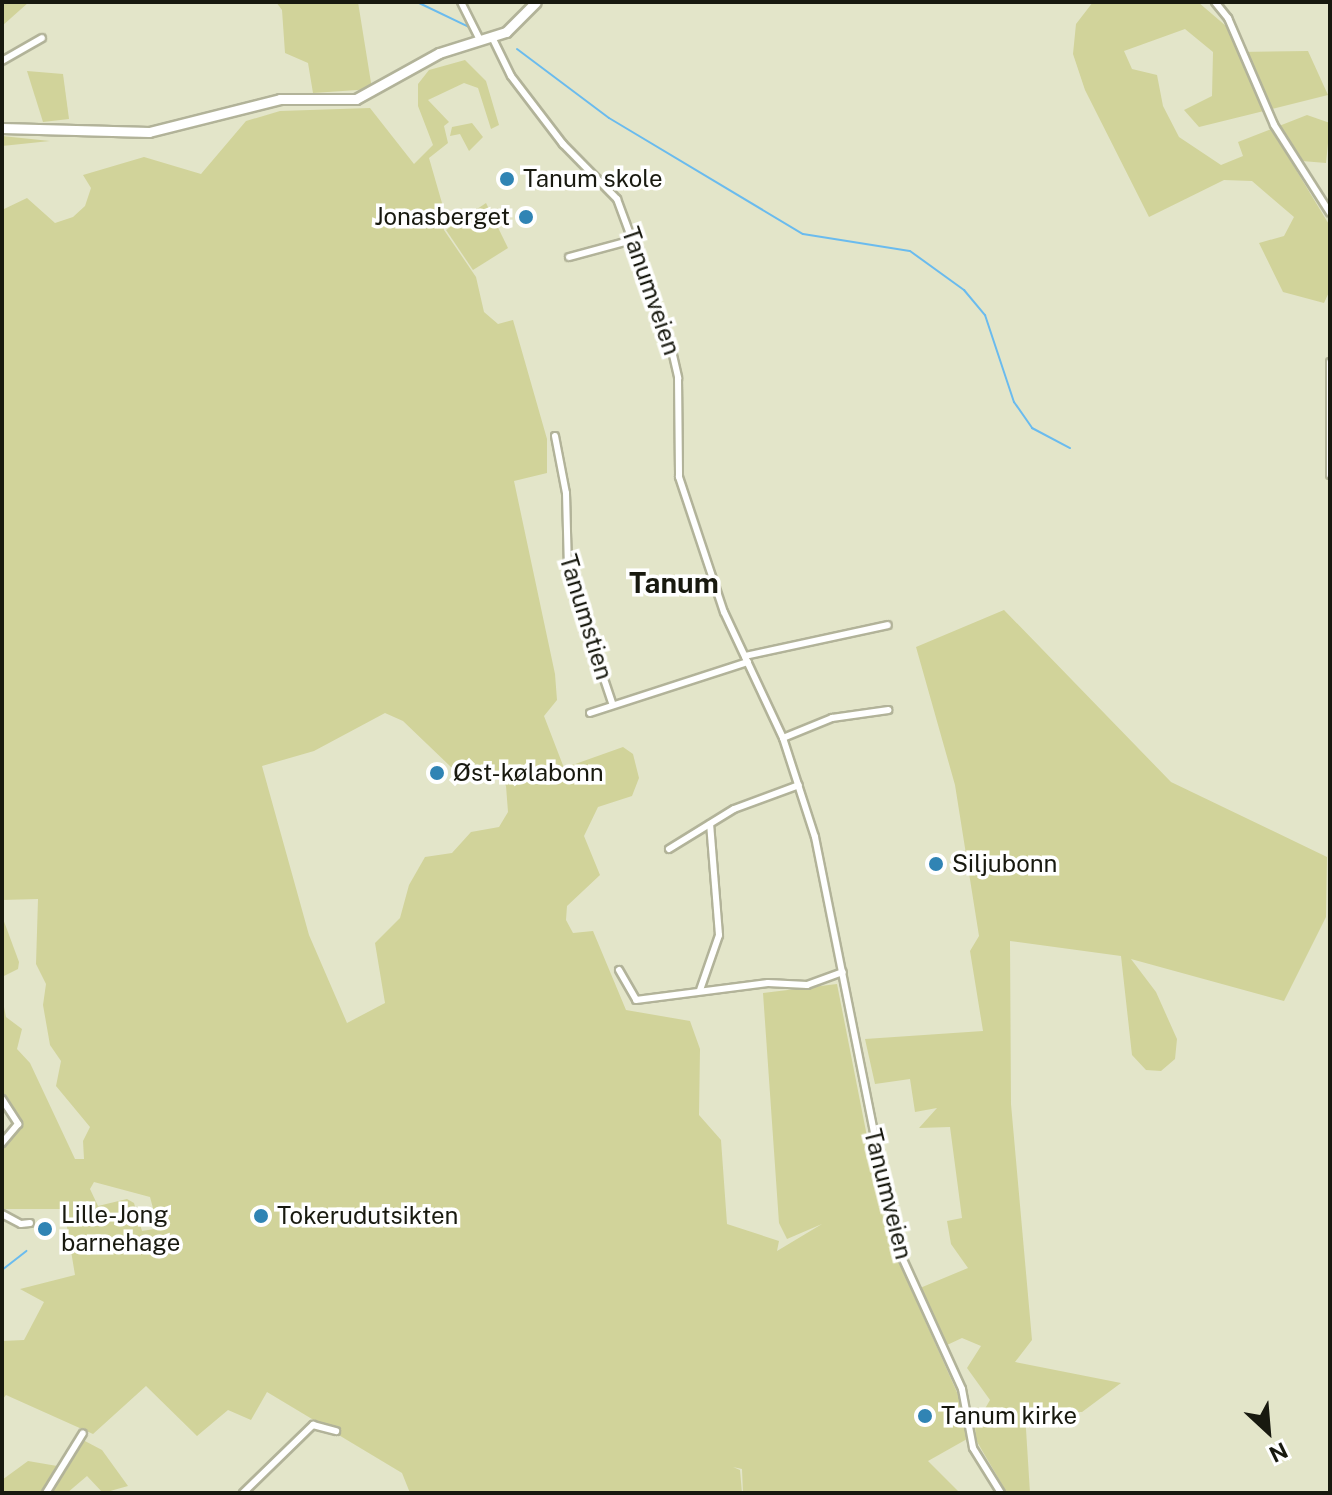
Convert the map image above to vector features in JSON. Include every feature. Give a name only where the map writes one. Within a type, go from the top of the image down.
[{"type":"main road","points":[[2,128],[149,132],[280,99],[356,99],[429,57],[513,28],[536,2]]},
{"type":"street","points":[[461,2],[480,40]]},
{"type":"street","points":[[1215,2],[1228,18],[1274,125],[1330,213]]},
{"type":"street","name":"Tanumveien","points":[[492,37],[511,76],[563,144],[611,190],[675,356],[679,477],[724,612],[783,738],[824,872],[896,1244],[962,1389],[973,1448],[1001,1493]]},
{"type":"street","points":[[2,61],[42,38]]},
{"type":"street","points":[[569,257],[632,240]]},
{"type":"street","points":[[1330,362],[1330,475]]},
{"type":"street","name":"Tanumstien","points":[[555,436],[566,493],[568,572],[612,703]]},
{"type":"street","points":[[747,659],[888,625]]},
{"type":"street","name":"Tanumstien","points":[[590,713],[747,659]]},
{"type":"street","points":[[783,738],[832,718],[888,710]]},
{"type":"street","points":[[669,849],[710,824],[799,785]]},
{"type":"street","points":[[700,990],[719,935],[710,824]]},
{"type":"street","points":[[619,970],[636,1000],[700,990],[807,985],[843,972]]},
{"type":"street","points":[[2,1099],[18,1124],[2,1143]]},
{"type":"street","points":[[2,1214],[30,1223]]},
{"type":"street","points":[[243,1493],[313,1425],[336,1431]]},
{"type":"street","points":[[46,1493],[83,1433]]},
{"type":"green space","points":[[2,2],[29,2],[2,26]]},
{"type":"green space","points":[[276,2],[358,2],[372,89],[313,93],[308,63],[285,53],[282,10]]},
{"type":"green space","points":[[1093,2],[1198,2],[1226,26],[1238,52],[1308,51],[1328,95],[1199,127],[1184,110],[1212,96],[1213,52],[1185,29],[1124,51],[1132,69],[1157,75],[1163,106],[1179,137],[1221,165],[1243,156],[1238,142],[1307,115],[1330,123],[1326,163],[1290,160],[1330,226],[1330,290],[1324,303],[1283,292],[1259,243],[1284,236],[1294,217],[1252,181],[1224,180],[1149,217],[1085,90],[1073,54],[1076,24]]},
{"type":"green space","points":[[465,60],[486,81],[499,125],[491,129],[478,88],[464,83],[428,100],[449,122],[444,126],[448,143],[429,158],[444,210],[444,230],[476,277],[484,312],[498,324],[513,320],[547,439],[547,473],[514,481],[555,674],[557,700],[544,716],[564,768],[623,747],[633,754],[639,778],[632,796],[598,807],[584,836],[600,875],[567,906],[566,920],[573,933],[593,931],[626,1010],[690,1021],[700,1049],[699,1115],[721,1140],[727,1224],[779,1241],[777,1251],[822,1224],[787,1239],[779,1223],[763,993],[837,984],[886,1233],[960,1399],[967,1439],[928,1461],[960,1493],[743,1493],[742,1469],[733,1467],[740,1470],[742,1493],[410,1493],[402,1473],[267,1392],[251,1420],[228,1410],[197,1436],[146,1386],[93,1434],[6,1395],[2,1400],[2,1341],[24,1340],[44,1302],[20,1289],[75,1275],[64,1209],[2,1209],[2,1141],[17,1130],[2,1099],[2,997],[6,1017],[22,1029],[17,1049],[30,1063],[75,1159],[84,1159],[83,1141],[90,1127],[56,1086],[61,1061],[50,1045],[43,1005],[46,984],[36,964],[38,899],[2,900],[2,210],[27,198],[55,223],[73,217],[85,206],[91,188],[83,175],[144,157],[201,174],[246,121],[280,111],[370,108],[414,164],[433,145],[418,106],[418,84],[429,70]],"holes":[[[385,713],[403,721],[451,767],[498,771],[506,786],[508,812],[499,827],[471,832],[452,853],[425,857],[409,885],[400,918],[375,943],[385,1003],[347,1023],[309,935],[262,766],[314,751]],[[94,1182],[150,1197],[157,1223],[154,1229],[142,1231],[134,1203],[127,1199],[98,1206],[90,1189]]]},
{"type":"green space","points":[[27,71],[63,74],[69,119],[43,122]]},
{"type":"green space","points":[[472,123],[483,137],[469,151],[460,134],[450,136],[452,127]]},
{"type":"green space","points":[[2,136],[50,141],[2,146]]},
{"type":"green space","points":[[486,203],[508,248],[473,270],[446,230]]},
{"type":"green space","points":[[1004,610],[1171,782],[1327,857],[1326,917],[1284,1001],[1131,959],[1156,992],[1177,1039],[1175,1059],[1161,1071],[1146,1070],[1132,1055],[1121,956],[1010,941],[1011,1104],[1032,1340],[1015,1362],[1121,1383],[1082,1412],[1025,1413],[1030,1493],[1007,1493],[976,1440],[975,1426],[990,1400],[967,1368],[981,1346],[962,1338],[947,1345],[920,1288],[968,1268],[951,1244],[947,1221],[962,1218],[950,1127],[919,1128],[937,1108],[915,1112],[910,1079],[875,1084],[865,1039],[983,1031],[970,951],[979,936],[955,785],[916,647]]},
{"type":"green space","points":[[2,916],[19,962],[18,969],[2,977]]},
{"type":"green space","points":[[83,1440],[102,1450],[128,1486],[103,1493],[87,1476],[67,1493],[2,1493],[2,1480],[28,1461],[63,1467]]},
{"type":"waterway","points":[[417,2],[469,27]]},
{"type":"waterway","points":[[517,49],[609,118],[803,234],[910,251],[964,290],[985,315],[1014,402],[1032,428],[1070,448]]},
{"type":"waterway","points":[[2,1270],[26,1251]]},
{"type":"place","name":"Tanum skole","points":[[507,179]]},
{"type":"place","name":"Jonasberget","points":[[526,217]]},
{"type":"place","name":"Øst-kølabonn","points":[[437,773]]},
{"type":"place","name":"Siljubonn","points":[[936,864]]},
{"type":"place","name":"Tokerudutsikten","points":[[261,1216]]},
{"type":"place","name":"Lille-Jong barnehage","points":[[45,1229]]},
{"type":"place","name":"Tanum kirke","points":[[925,1416]]},
{"type":"district","name":"Tanum","points":[[674,583]]}]
